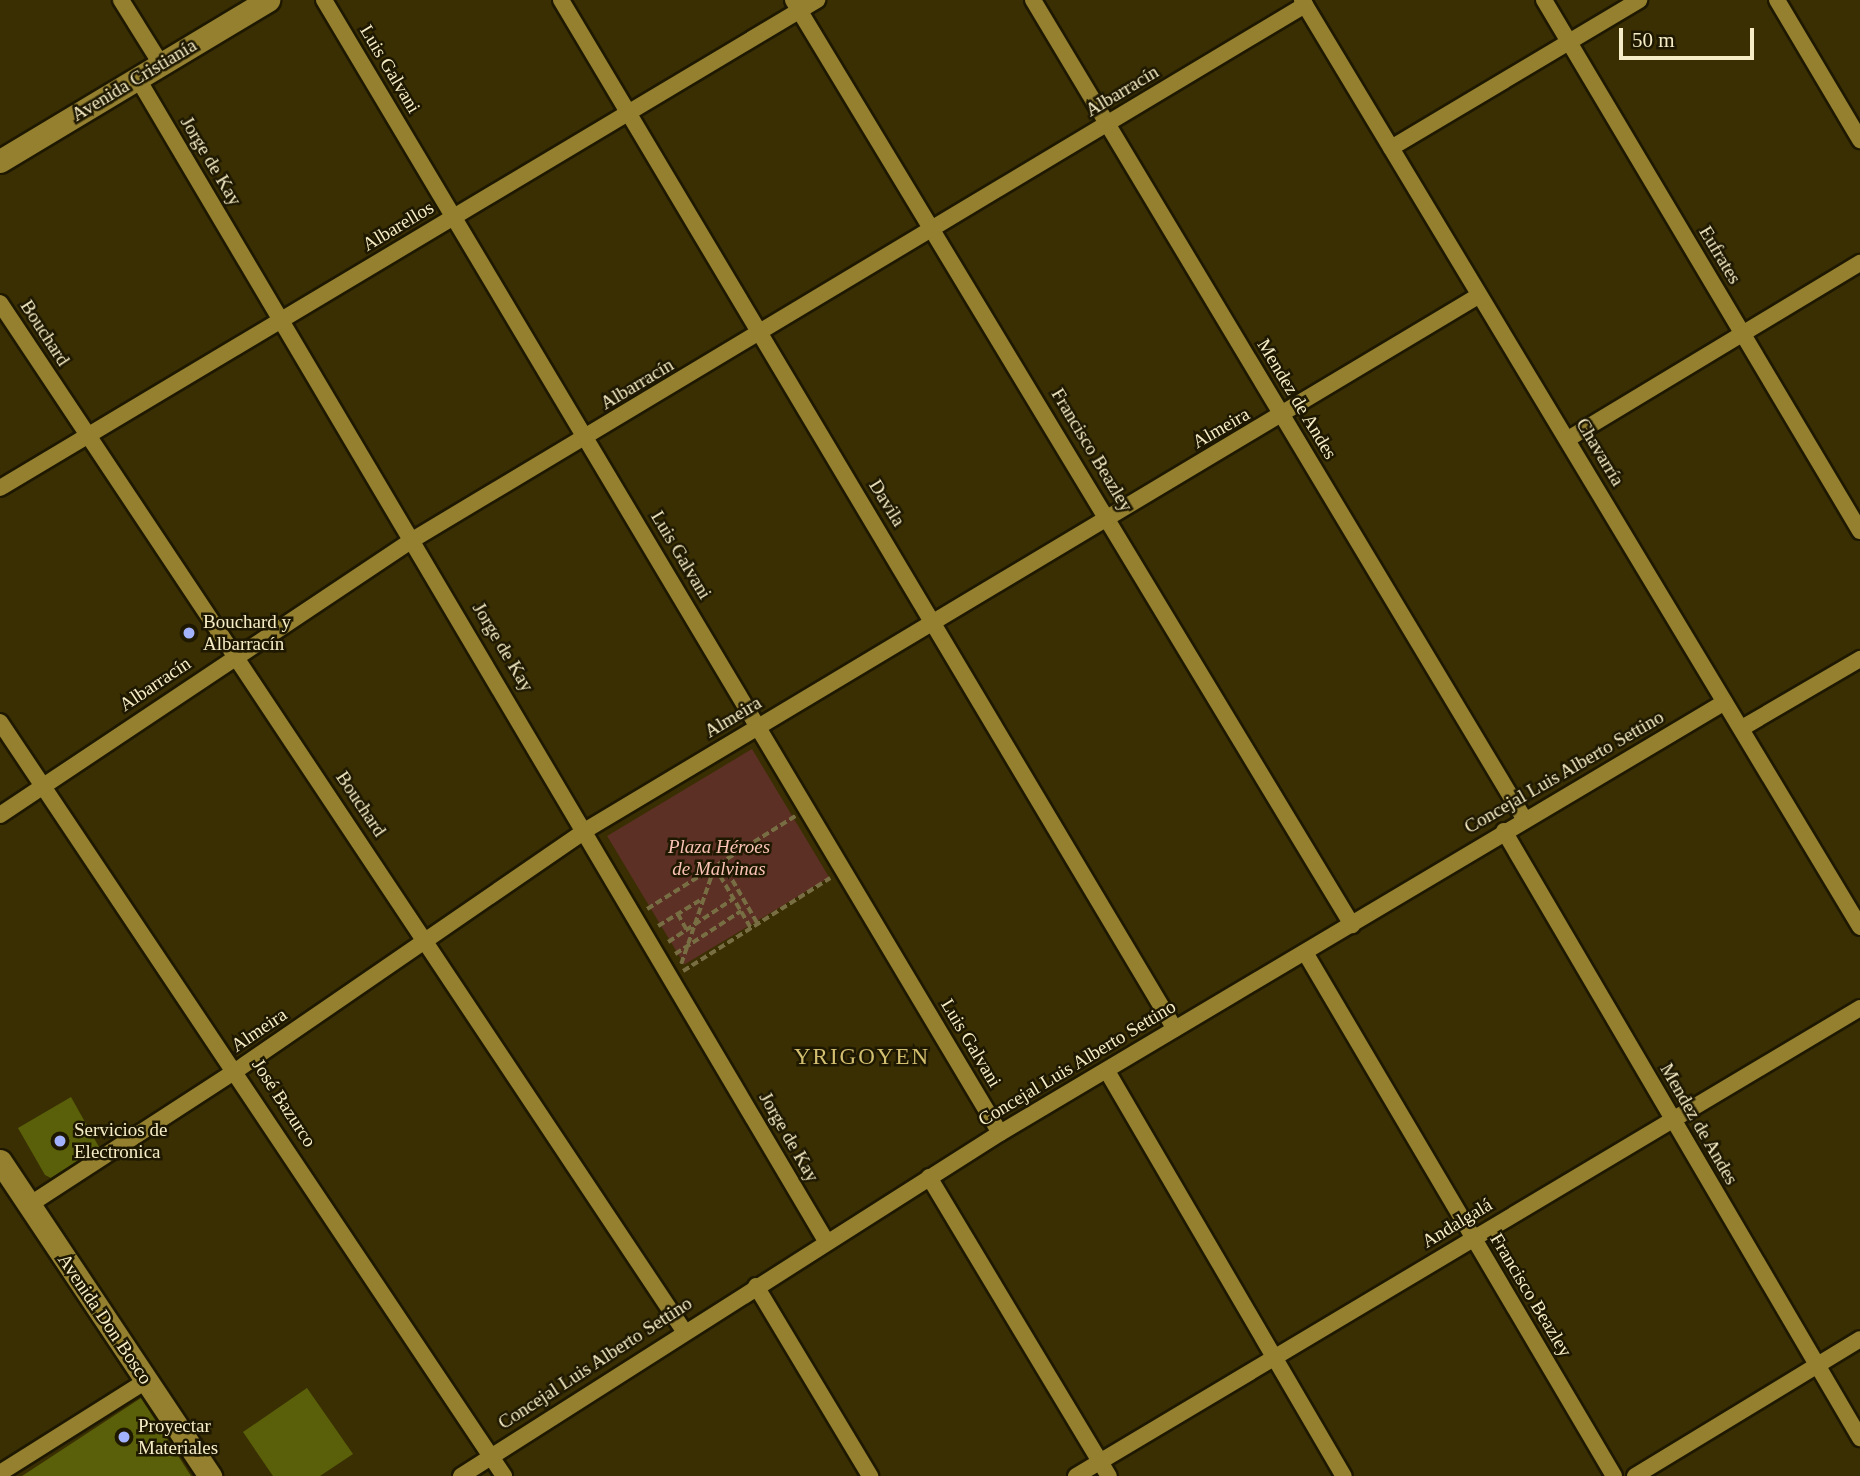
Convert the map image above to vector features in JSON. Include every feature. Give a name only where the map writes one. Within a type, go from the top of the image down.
[{"type":"main road","name":"Avenida Cristianía","points":[[0,161],[268,0]]},
{"type":"main road","name":"Avenida Don Bosco","points":[[0,1161],[210,1476]]},
{"type":"street","points":[[121,0],[161,64]]},
{"type":"street","name":"Luis Galvani","points":[[324,0],[1000,1133]]},
{"type":"street","name":"Davila","points":[[561,0],[759,335],[935,621],[1175,1029]]},
{"type":"street","name":"Albarellos","points":[[0,488],[454,218],[796,6],[817,0]]},
{"type":"street","name":"Mendez de Andes","points":[[1033,0],[1105,126],[1283,416],[1525,820]]},
{"type":"street","name":"Eufrates","points":[[1544,0],[1860,531]]},
{"type":"street","points":[[1391,148],[1639,0]]},
{"type":"street","points":[[1777,0],[1860,141]]},
{"type":"street","name":"Albarracín","points":[[0,815],[236,655],[414,539],[934,230],[1304,3]]},
{"type":"street","name":"Chavarría","points":[[1304,3],[1860,927]]},
{"type":"street","name":"Francisco Beazley","points":[[796,6],[934,230],[1352,925]]},
{"type":"street","name":"Jorge de Kay","points":[[138,79],[414,539],[826,1241]]},
{"type":"street","points":[[1568,439],[1860,263]]},
{"type":"street","name":"Almeira","points":[[29,1205],[237,1070],[586,830],[1283,416],[1478,296]]},
{"type":"street","name":"Bouchard","points":[[0,303],[428,940],[684,1331]]},
{"type":"street","points":[[1742,728],[1860,659]]},
{"type":"street","name":"Concejal Luis Alberto Settino","points":[[461,1476],[684,1331],[1000,1133],[1306,954],[1504,831],[1725,702]]},
{"type":"street","name":"José Bazurco","points":[[0,722],[237,1070],[504,1476]]},
{"type":"street","name":"Mendez de Andes","points":[[1504,831],[1860,1438]]},
{"type":"street","name":"Francisco Beazley","points":[[1306,954],[1614,1476]]},
{"type":"street","name":"Andalgalá","points":[[1076,1476],[1276,1360],[1472,1238],[1860,1008]]},
{"type":"street","points":[[1107,1071],[1343,1476]]},
{"type":"street","points":[[929,1177],[1109,1476]]},
{"type":"street","points":[[756,1286],[870,1476]]},
{"type":"street","points":[[1635,1476],[1860,1339]]},
{"type":"street","points":[[0,1473],[146,1381]]},
{"type":"path","points":[[636,916],[806,808]]},
{"type":"path","points":[[722,862],[758,924]]},
{"type":"path","points":[[714,866],[678,974],[842,870]]},
{"type":"path","points":[[714,866],[751,928]]},
{"type":"path","points":[[647,933],[704,898]]},
{"type":"path","points":[[660,956],[687,930],[733,899]]},
{"type":"path","points":[[660,956],[687,947],[741,911]]},
{"type":"path","points":[[678,914],[687,930]]},
{"type":"green space","name":"Plaza Héroes de Malvinas","points":[[752,749],[829,878],[684,965],[607,836]]},
{"type":"building","name":"Servicios de Electronica","points":[[71,1097],[99,1147],[51,1178],[45,1175],[18,1128]]},
{"type":"building","points":[[307,1388],[353,1454],[320,1476],[273,1476],[243,1432]]},
{"type":"building","name":"Proyectar Materiales","points":[[141,1398],[191,1476],[22,1476]]},
{"type":"place","name":"Bouchard y Albarracín","points":[[189,633]]},
{"type":"place","name":"Servicios de Electronica","points":[[60,1141]]},
{"type":"place","name":"Proyectar Materiales","points":[[124,1437]]},
{"type":"district","name":"YRIGOYEN","points":[[862,1057]]}]
